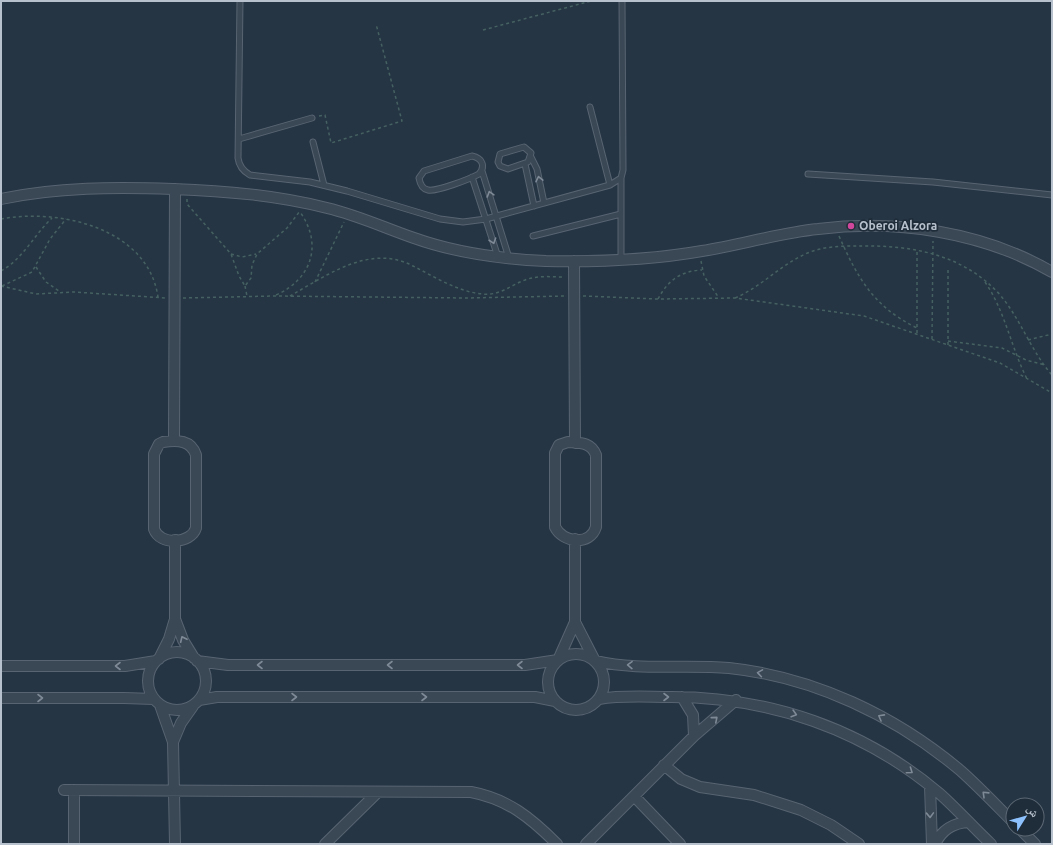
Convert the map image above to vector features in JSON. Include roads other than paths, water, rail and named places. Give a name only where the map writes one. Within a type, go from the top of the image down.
[{"type":"street","points":[[1,199],[91,189],[187,189],[233,191],[302,207],[347,213],[437,245],[504,257],[574,261],[621,259],[700,252],[818,228],[884,226],[933,231],[990,245],[1052,272]]},
{"type":"street","points":[[174,441],[175,189]]},
{"type":"street","points":[[574,261],[575,443]]},
{"type":"street","points":[[174,441],[186,442],[191,445],[197,460],[196,528],[192,536],[188,539],[175,540],[162,539],[154,529],[156,449],[163,442],[174,441]]},
{"type":"street","points":[[563,443],[587,444],[591,446],[596,454],[596,527],[592,536],[584,540],[575,539],[561,536],[555,522],[555,453],[559,445],[563,443]]},
{"type":"street","points":[[555,701],[549,691],[548,680],[551,668],[559,659],[575,622],[575,539]]},
{"type":"street","points":[[175,540],[175,619],[168,640],[150,670],[148,680],[149,690],[157,702],[173,742],[175,844]]},
{"type":"street","points":[[173,742],[181,723],[204,691],[206,680],[203,670],[183,640],[175,619]]},
{"type":"street","points":[[1,698],[124,698],[157,702],[177,710],[217,697],[535,697],[555,701],[565,708],[578,710],[593,705],[599,699],[604,690],[605,680],[602,670],[575,622]]},
{"type":"street","points":[[1,666],[125,666],[157,660],[167,654],[176,652],[186,654],[196,660],[228,665],[525,665],[559,659],[568,654],[577,653],[586,655],[595,660],[615,664],[729,668],[767,674],[803,683],[839,697],[904,730],[934,750],[961,771],[1005,814]]},
{"type":"street","points":[[599,699],[616,697],[682,697],[736,700],[792,713],[829,726],[887,755],[930,786],[991,844]]},
{"type":"street","points":[[682,697],[693,715],[694,736]]},
{"type":"street","points":[[586,844],[694,736],[736,700]]},
{"type":"street","points":[[664,765],[687,782],[700,787],[754,795],[801,810],[831,825],[859,844]]},
{"type":"street","points":[[930,786],[933,844]]},
{"type":"street","points":[[74,844],[69,790],[378,792],[459,791],[488,796],[504,802],[525,814],[557,844]]},
{"type":"street","points":[[325,844],[378,792]]},
{"type":"street","points":[[634,796],[680,844]]},
{"type":"street","points":[[933,844],[948,827],[955,824],[969,822]]},
{"type":"lane","points":[[240,1],[239,164],[245,172],[250,175],[291,178],[324,185],[440,219],[463,222],[486,219],[610,186],[621,178]]},
{"type":"lane","points":[[621,259],[621,178],[623,170],[622,1]]},
{"type":"lane","points":[[590,107],[610,186]]},
{"type":"lane","points":[[238,139],[312,118]]},
{"type":"lane","points":[[313,142],[324,185]]},
{"type":"lane","points":[[531,157],[525,164],[504,168],[498,162],[498,158],[504,152],[524,147],[530,151],[531,157],[537,169],[544,203]]},
{"type":"lane","points":[[482,171],[472,177],[429,190],[422,186],[420,182],[420,178],[424,171],[472,156],[480,159],[483,167],[482,171],[496,216],[504,257]]},
{"type":"lane","points":[[525,164],[534,206]]},
{"type":"lane","points":[[808,174],[933,182],[1052,195]]},
{"type":"lane","points":[[472,177],[486,219],[504,257]]},
{"type":"lane","points":[[533,236],[621,214]]},
{"type":"place","name":"Oberoi Alzora","points":[[851,226]]}]
